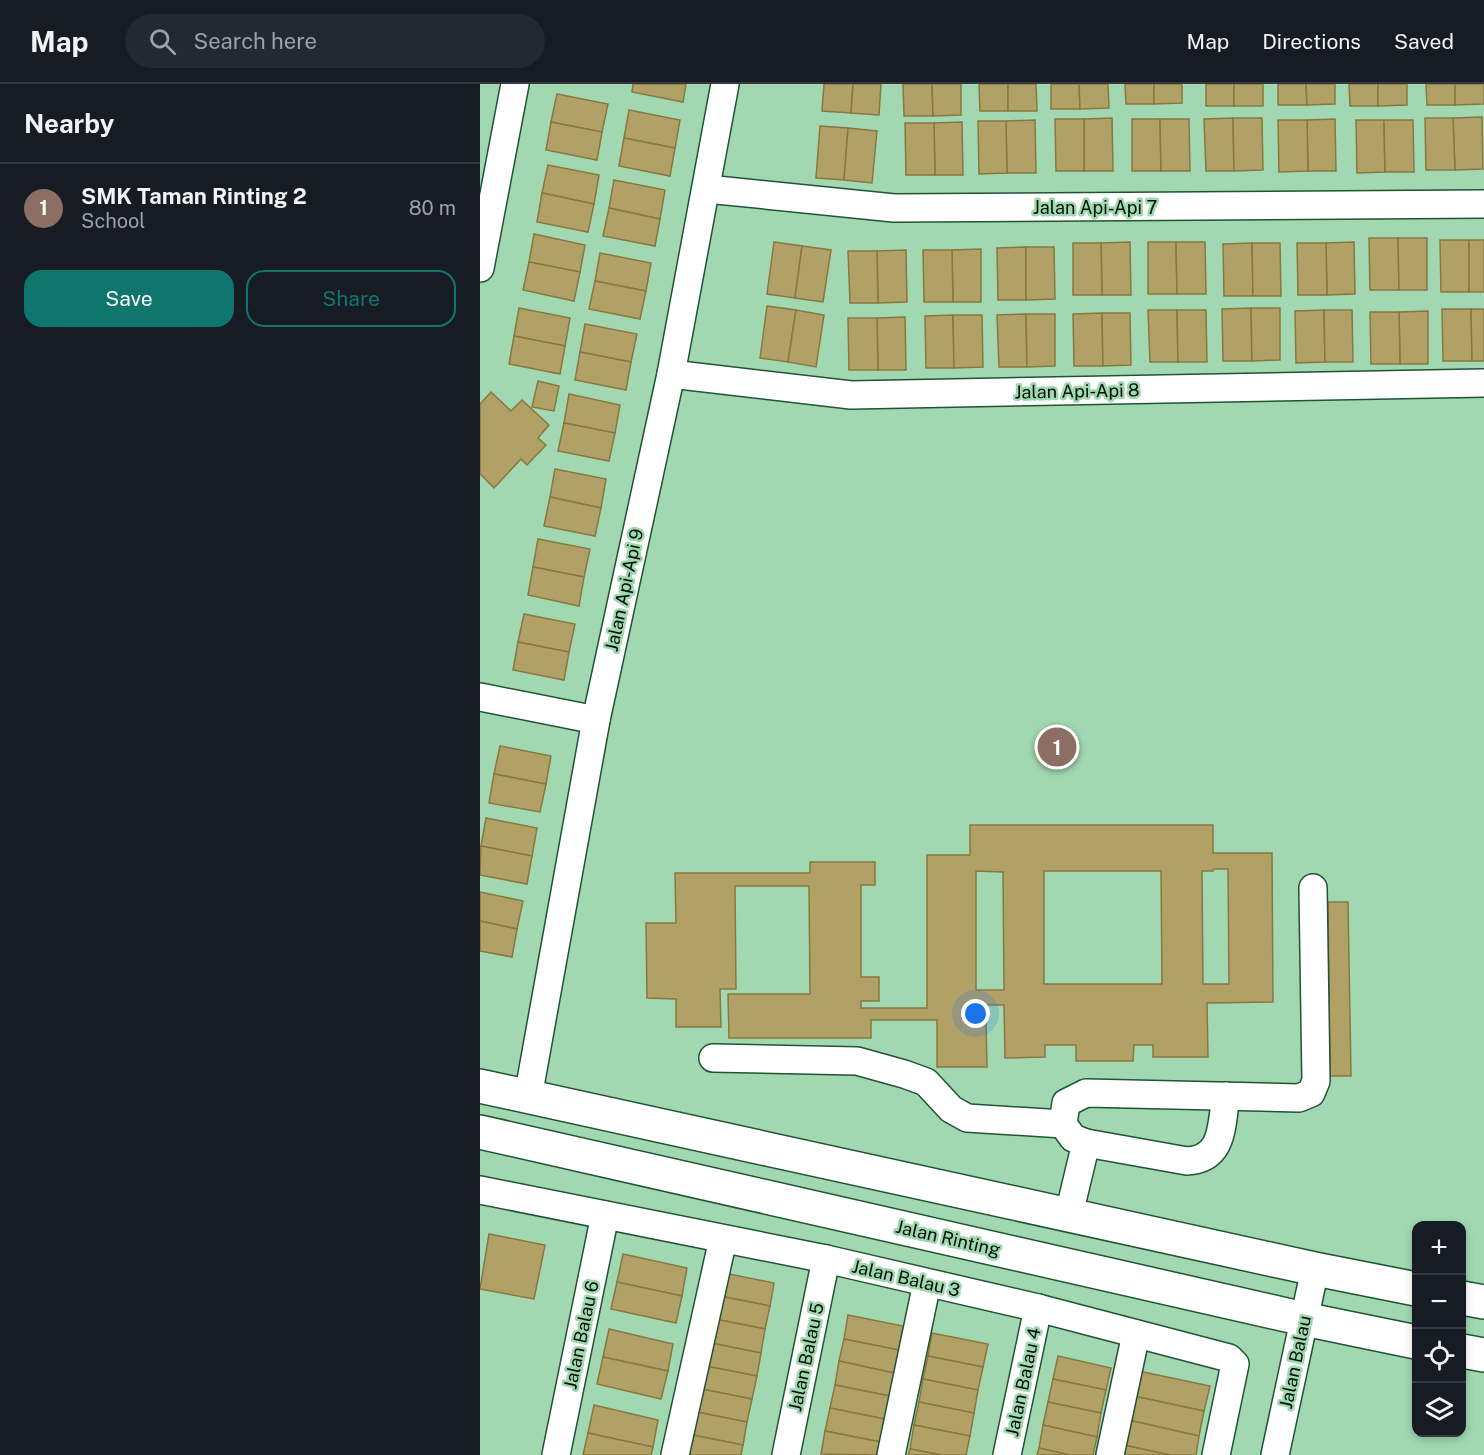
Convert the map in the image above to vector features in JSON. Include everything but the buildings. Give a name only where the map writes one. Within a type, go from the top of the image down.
[{"type":"main road","points":[[480,1086],[1412,1288]]},
{"type":"main road","name":"Jalan Rinting","points":[[480,1132],[1304,1319],[1412,1341]]},
{"type":"main road","points":[[1466,1299],[1484,1302]]},
{"type":"main road","points":[[1466,1352],[1484,1355]]},
{"type":"street","points":[[480,268],[515,84]]},
{"type":"street","name":"Jalan Api-Api 9","points":[[528,1097],[596,720],[671,374],[725,84]]},
{"type":"street","name":"Jalan Api-Api 7","points":[[707,189],[894,208],[1484,204]]},
{"type":"street","name":"Jalan Api-Api 8","points":[[671,374],[851,395],[1484,383]]},
{"type":"street","points":[[480,697],[596,720]]},
{"type":"street","points":[[1226,1096],[1217,1143],[1211,1153],[1200,1160],[1187,1161],[1086,1143],[1073,1138],[1063,1124],[1066,1103],[1086,1093],[1306,1097],[1315,1087],[1313,888]]},
{"type":"street","points":[[713,1058],[857,1060],[926,1082],[951,1109],[967,1118],[1063,1124]]},
{"type":"street","points":[[1069,1214],[1086,1143]]},
{"type":"street","name":"Jalan Balau 3","points":[[480,1190],[826,1259],[1038,1308],[1229,1358],[1235,1364],[1216,1455]]},
{"type":"street","name":"Jalan Balau 6","points":[[556,1455],[605,1215]]},
{"type":"street","points":[[675,1455],[723,1239]]},
{"type":"street","name":"Jalan Balau 5","points":[[786,1455],[826,1259]]},
{"type":"street","name":"Jalan Balau","points":[[1275,1455],[1315,1269]]},
{"type":"street","points":[[891,1455],[927,1283]]},
{"type":"street","name":"Jalan Balau 4","points":[[1007,1455],[1038,1308]]},
{"type":"street","points":[[1110,1455],[1136,1334]]},
{"type":"place","name":"SMK Taman Rinting 2","points":[[1057,747]]}]
